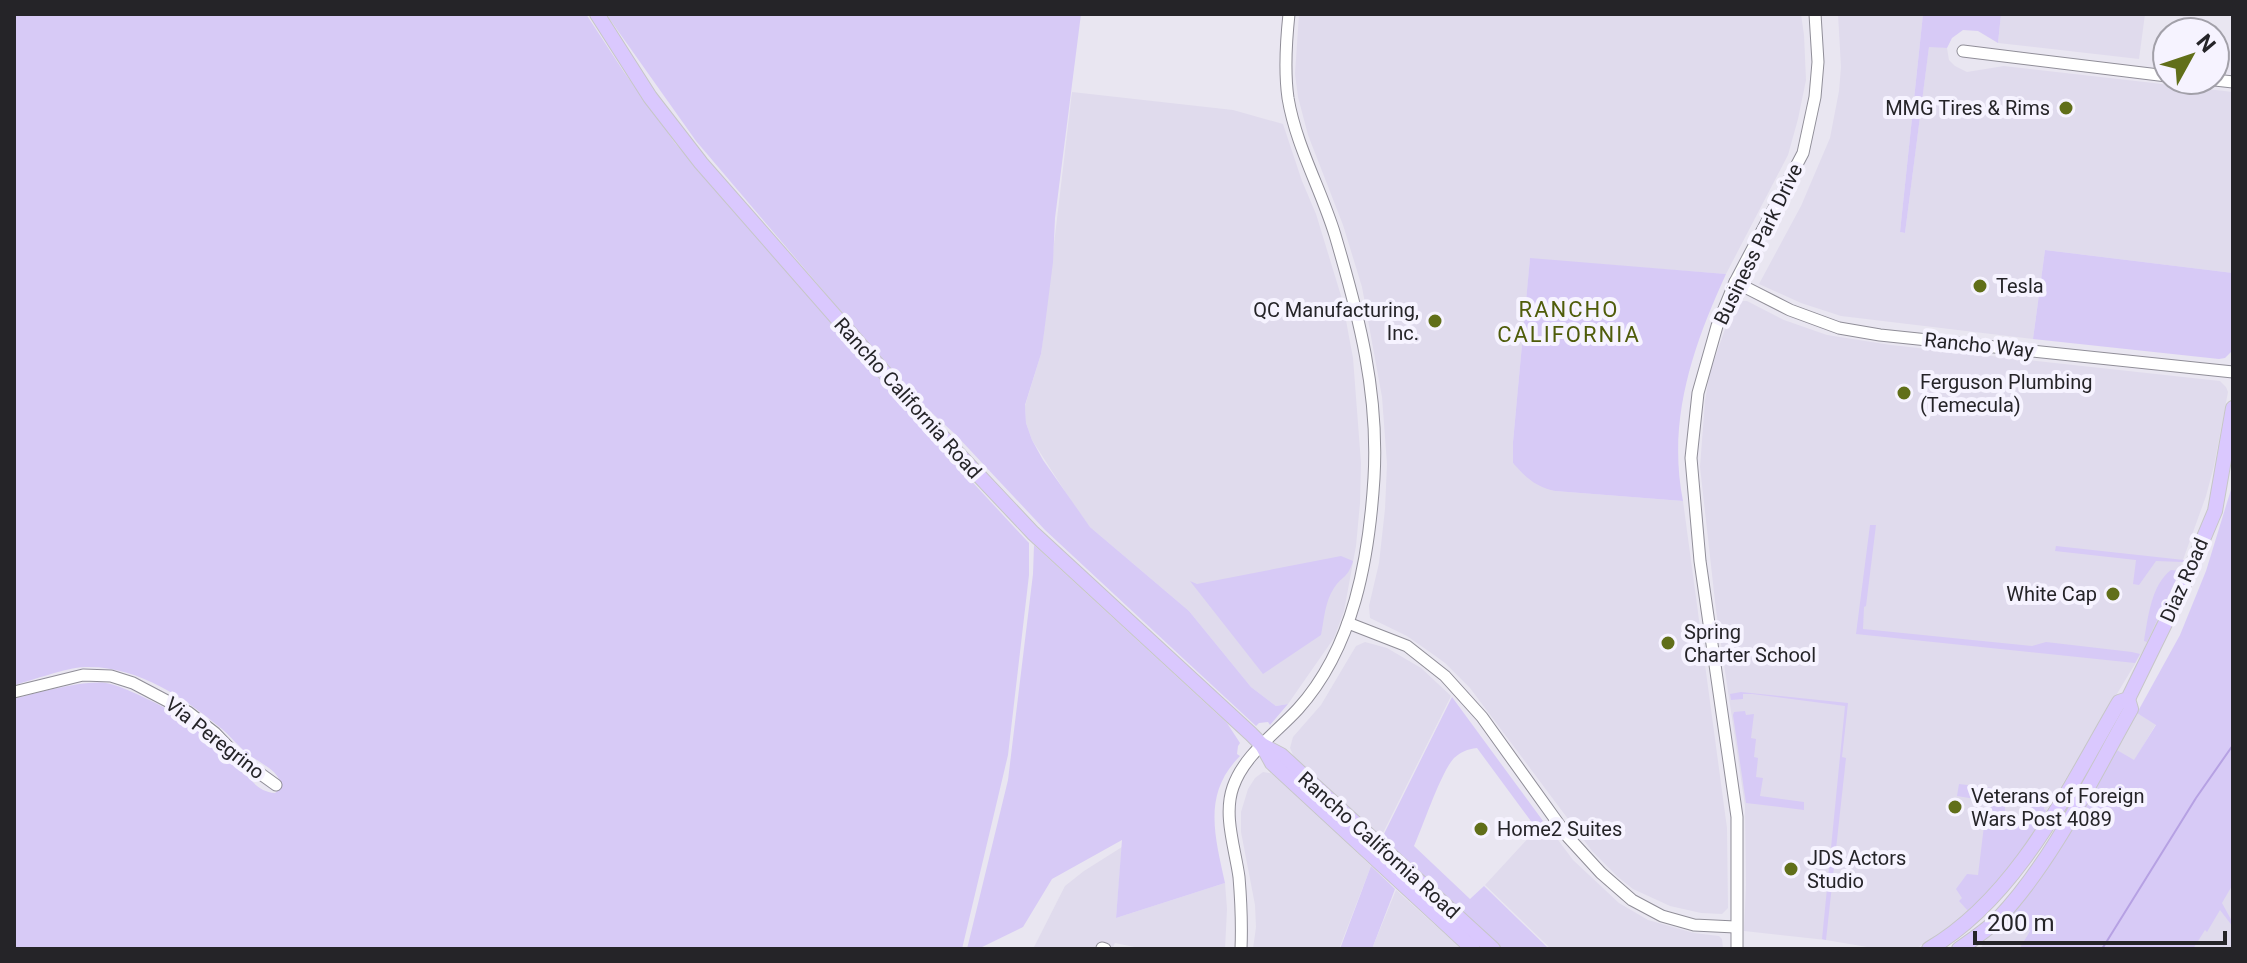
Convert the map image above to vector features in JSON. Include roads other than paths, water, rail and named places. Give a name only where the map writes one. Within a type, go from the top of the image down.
[{"type":"main road","name":"Rancho California Road","points":[[597,14],[650,97],[701,163],[929,423],[1033,533],[1262,745],[1281,755],[1493,949]]},
{"type":"main road","name":"Diaz Road","points":[[1959,949],[1996,921],[2025,888],[2073,813],[2131,709],[2128,699],[2183,587],[2215,511],[2233,408]]},
{"type":"main road","name":"Diaz Road","points":[[1929,949],[1985,906],[2020,866],[2119,702],[2128,699]]},
{"type":"main road","name":"Rancho California Road","points":[[1262,745],[1272,763],[1473,949]]},
{"type":"main road","points":[[1972,949],[1996,921]]},
{"type":"street","points":[[1241,949],[1242,914],[1229,805],[1233,787],[1240,772],[1262,745],[1311,693],[1348,623],[1366,560],[1374,477],[1374,412],[1366,349],[1334,232],[1298,137],[1288,99],[1285,60],[1289,14]]},
{"type":"street","name":"Business Park Drive","points":[[1737,949],[1737,817],[1700,561],[1691,458],[1698,393],[1717,326],[1735,282],[1803,153],[1815,97],[1818,62],[1815,14]]},
{"type":"street","points":[[1963,51],[2151,74]]},
{"type":"street","name":"Rancho Way","points":[[1735,282],[1790,310],[1839,328],[2233,372]]},
{"type":"street","points":[[1348,623],[1407,646],[1445,676],[1482,717],[1568,837],[1601,873],[1632,900],[1662,916],[1694,925],[1735,927]]},
{"type":"street","name":"Via Peregrino","points":[[14,692],[83,675],[111,676],[133,683],[188,712],[254,771],[276,785]]},
{"type":"waterway","points":[[2102,949],[2196,798],[2233,745]]},
{"type":"place","name":"MMG Tires & Rims","points":[[2066,108]]},
{"type":"place","name":"Tesla","points":[[1980,286]]},
{"type":"place","name":"QC Manufacturing, Inc.","points":[[1435,321]]},
{"type":"place","name":"Ferguson Plumbing (Temecula)","points":[[1904,393]]},
{"type":"place","name":"White Cap","points":[[2113,594]]},
{"type":"place","name":"Spring Charter School","points":[[1668,643]]},
{"type":"place","name":"Veterans of Foreign Wars Post 4089","points":[[1955,807]]},
{"type":"place","name":"Home2 Suites","points":[[1481,829]]},
{"type":"place","name":"JDS Actors Studio","points":[[1791,869]]},
{"type":"district","name":"RANCHO CALIFORNIA","points":[[1569,322]]}]
